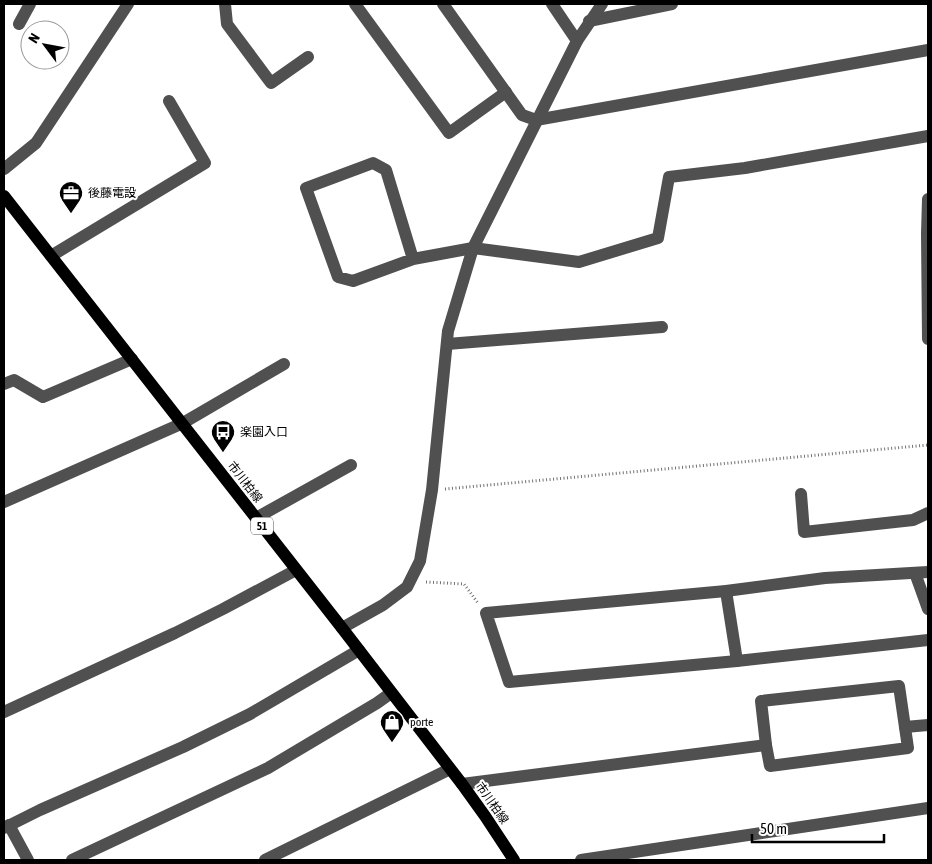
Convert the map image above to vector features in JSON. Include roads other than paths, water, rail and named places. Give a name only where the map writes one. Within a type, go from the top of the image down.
[{"type":"main road","name":"市川柏線","points":[[4,196],[462,784],[514,860]]},
{"type":"street","points":[[18,24],[30,4]]},
{"type":"street","points":[[4,169],[36,143],[128,4]]},
{"type":"street","points":[[225,4],[227,24],[270,83],[308,56]]},
{"type":"street","points":[[355,4],[450,133],[506,92]]},
{"type":"street","points":[[443,4],[522,115],[536,120],[928,50]]},
{"type":"street","points":[[552,4],[577,41]]},
{"type":"street","points":[[342,628],[383,605],[407,587],[420,561],[432,490],[448,331],[473,248],[577,41],[602,4]]},
{"type":"street","points":[[589,22],[672,4]]},
{"type":"street","points":[[51,256],[205,163],[169,101]]},
{"type":"street","points":[[413,259],[386,170],[373,163],[306,188],[338,277],[353,281],[413,259],[473,248],[579,262],[658,238],[669,177],[745,168],[928,136]]},
{"type":"street","points":[[928,199],[928,336]]},
{"type":"street","points":[[447,344],[662,327]]},
{"type":"street","points":[[4,384],[14,380],[43,397],[132,358]]},
{"type":"street","points":[[4,502],[182,423],[284,364]]},
{"type":"street","points":[[256,518],[351,465]]},
{"type":"street","points":[[801,494],[804,532],[913,520],[928,513]]},
{"type":"street","points":[[4,712],[175,633],[296,570]]},
{"type":"street","points":[[928,572],[825,578],[726,591],[486,613],[509,682],[737,661],[928,640]]},
{"type":"street","points":[[915,573],[928,609]]},
{"type":"street","points":[[726,591],[737,661]]},
{"type":"street","points":[[28,860],[7,827],[40,810],[183,747],[250,714],[359,650]]},
{"type":"street","points":[[899,686],[905,728],[908,748],[770,766],[761,701],[899,686]]},
{"type":"street","points":[[72,860],[268,768],[391,693]]},
{"type":"street","points":[[905,728],[928,725]]},
{"type":"street","points":[[462,784],[766,745]]},
{"type":"street","points":[[265,860],[450,769]]},
{"type":"street","points":[[581,860],[928,808]]},
{"type":"place","name":"後藤電設","points":[[71,214]]},
{"type":"place","name":"楽園入口","points":[[223,453]]},
{"type":"place","name":"porte","points":[[392,743]]}]
